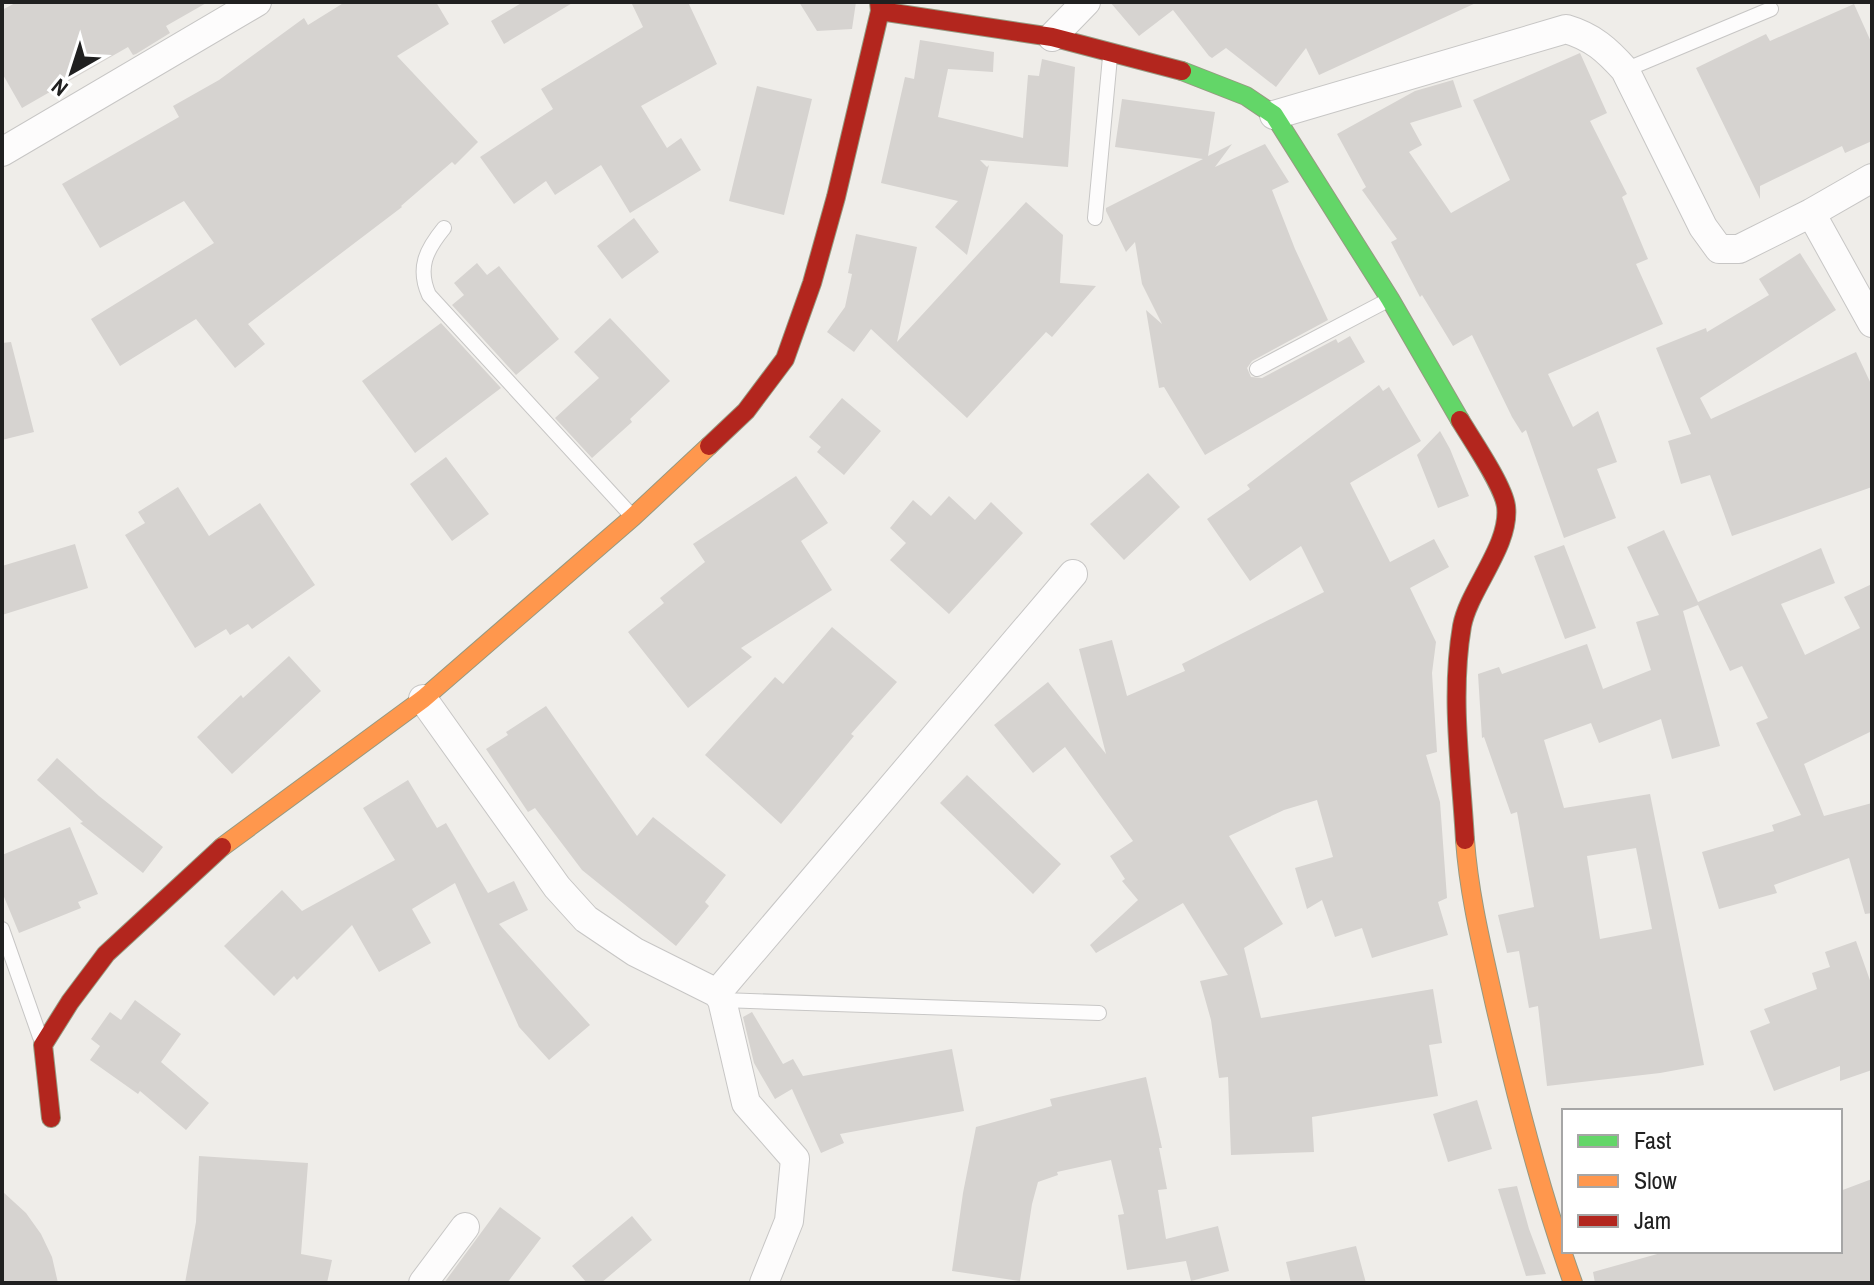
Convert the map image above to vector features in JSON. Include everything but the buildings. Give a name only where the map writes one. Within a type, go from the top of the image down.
[{"type":"street","points":[[2,152],[257,2]]},
{"type":"street","points":[[1052,37],[1086,2]]},
{"type":"street","points":[[51,1118],[43,1045],[106,954],[215,852],[423,699],[633,517],[746,411],[785,359],[812,283],[836,197],[879,6],[1052,37],[1110,53],[1203,79],[1246,96],[1274,115],[1390,299],[1495,480],[1506,506],[1501,538],[1463,621],[1455,672],[1468,885],[1518,1107],[1562,1252]]},
{"type":"street","points":[[1274,115],[1566,29],[1589,36],[1625,70],[1703,227],[1719,249],[1739,249],[1872,178]]},
{"type":"street","points":[[1811,213],[1872,323]]},
{"type":"street","points":[[720,996],[1073,574]]},
{"type":"street","points":[[423,699],[557,887],[586,919],[635,952],[720,996],[746,1103],[795,1159],[789,1221],[764,1283]]},
{"type":"street","points":[[423,1283],[465,1227]]},
{"type":"street","points":[[1562,1253],[1573,1283]]},
{"type":"lane","points":[[1625,70],[1771,9]]},
{"type":"lane","points":[[1095,218],[1110,53]]},
{"type":"lane","points":[[444,228],[428,247],[422,265],[423,282],[429,295],[633,517]]},
{"type":"lane","points":[[1257,369],[1390,299]]},
{"type":"lane","points":[[2,929],[43,1045]]},
{"type":"lane","points":[[720,996],[1099,1013]]},
{"type":"traffic: fast","points":[[1182,71],[1246,96],[1274,115],[1390,299],[1460,420]]},
{"type":"traffic: slow","points":[[222,847],[423,699],[633,517],[709,446]]},
{"type":"traffic: slow","points":[[1465,840],[1476,921],[1494,1001],[1539,1179],[1562,1251]]},
{"type":"traffic: slow","points":[[1563,1253],[1573,1283]]},
{"type":"traffic: jam","points":[[709,446],[746,411],[785,359],[812,283],[836,197],[880,11],[879,2]]},
{"type":"traffic: jam","points":[[880,11],[1052,37],[1182,71]]},
{"type":"traffic: jam","points":[[1460,420],[1493,475],[1506,506],[1502,536],[1462,626],[1457,679],[1465,840]]},
{"type":"traffic: jam","points":[[51,1118],[43,1045],[70,1002],[106,954],[222,847]]}]
